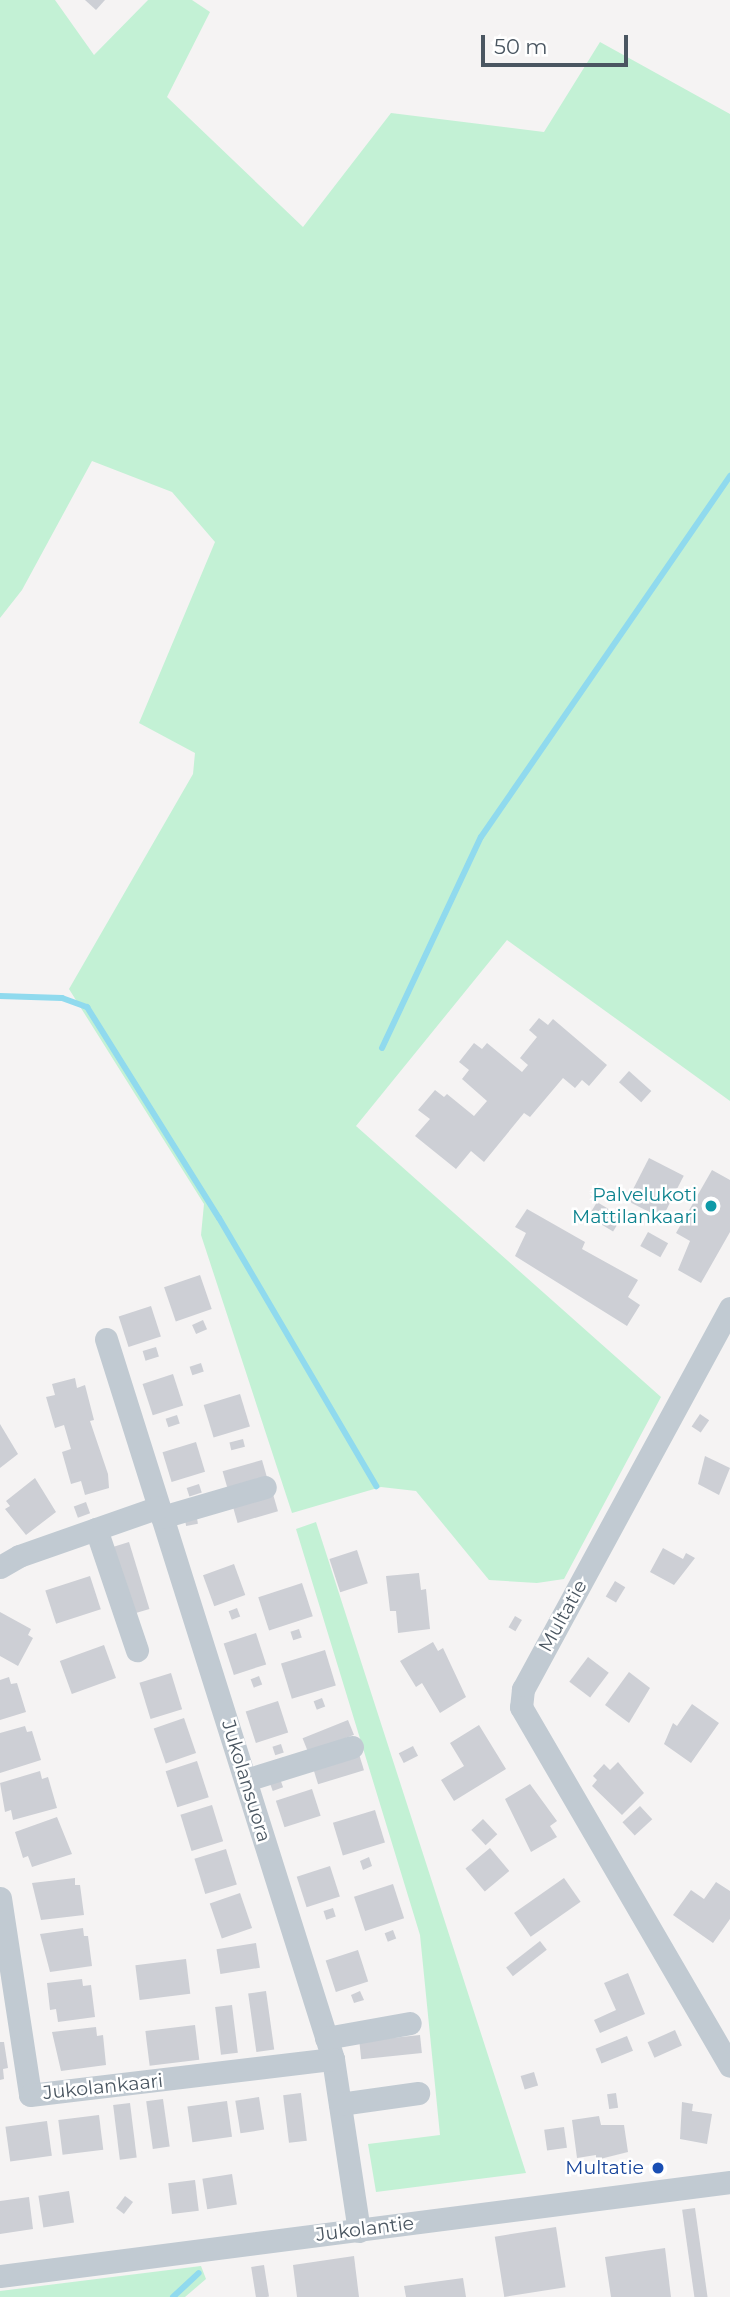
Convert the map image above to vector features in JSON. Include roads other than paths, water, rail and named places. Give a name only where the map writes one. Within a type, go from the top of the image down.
[{"type":"street","name":"Multatie","points":[[730,1308],[523,1689],[521,1707],[730,2066]]},
{"type":"street","name":"Jukolansuora","points":[[106,1339],[329,2049],[359,2231]]},
{"type":"street","points":[[0,1567],[96,1529],[265,1487]]},
{"type":"street","points":[[96,1529],[137,1650]]},
{"type":"street","points":[[246,1780],[352,1747]]},
{"type":"street","name":"Jukolankaari","points":[[0,1898],[30,2095],[329,2049]]},
{"type":"street","points":[[329,2049],[410,2023]]},
{"type":"street","points":[[340,2104],[418,2093]]},
{"type":"street","name":"Jukolantie","points":[[0,2276],[730,2182]]},
{"type":"waterway","points":[[382,1048],[481,837],[730,476]]},
{"type":"waterway","points":[[0,996],[62,998],[87,1007],[219,1218],[376,1486]]},
{"type":"waterway","points":[[173,2297],[199,2273]]},
{"type":"place","name":"Palvelukoti Mattilankaari","points":[[711,1206]]},
{"type":"place","name":"Multatie","points":[[658,2168]]}]
